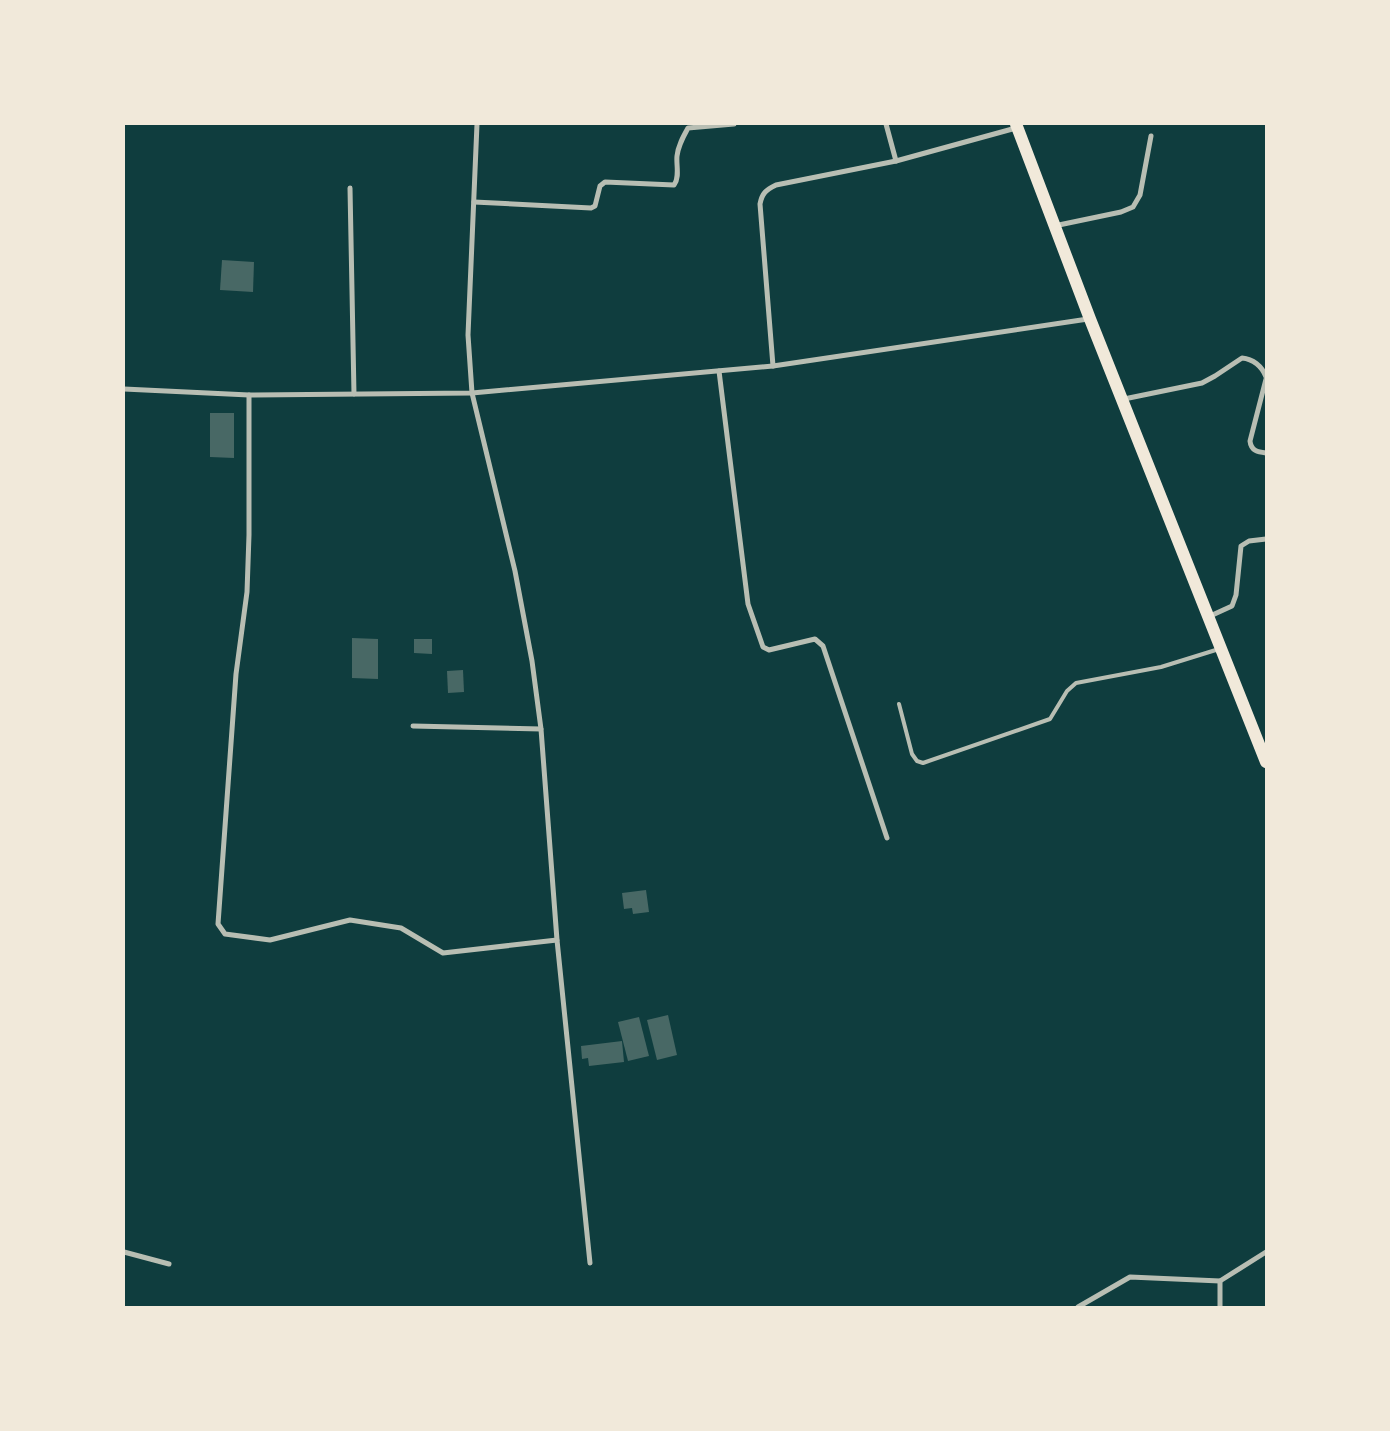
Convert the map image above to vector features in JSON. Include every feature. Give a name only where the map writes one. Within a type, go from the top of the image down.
[{"type":"main road","points":[[1016,126],[1090,319],[1266,762]]},
{"type":"street","points":[[477,124],[468,335],[472,393],[515,571],[532,661],[541,729],[557,940],[590,1263]]},
{"type":"street","points":[[474,202],[591,208],[596,206],[600,186],[605,182],[674,185],[677,181],[677,155],[687,126],[734,124]]},
{"type":"street","points":[[886,124],[896,161]]},
{"type":"street","points":[[773,366],[760,204],[762,195],[766,190],[776,185],[896,161],[1016,126]]},
{"type":"street","points":[[1054,226],[1121,212],[1132,207],[1140,195],[1150,136]]},
{"type":"street","points":[[350,188],[354,394]]},
{"type":"street","points":[[124,389],[249,395],[472,393],[773,366],[1090,319]]},
{"type":"street","points":[[1123,399],[1202,383],[1242,358],[1252,361],[1263,370],[1266,378],[1250,441],[1255,451],[1266,453]]},
{"type":"street","points":[[719,371],[748,604],[763,647],[769,650],[815,639],[823,646],[887,838]]},
{"type":"street","points":[[249,395],[247,592],[236,674],[218,924],[225,934],[270,940],[350,920],[401,928],[443,953],[557,940]]},
{"type":"street","points":[[1208,618],[1232,606],[1236,595],[1241,546],[1249,541],[1266,539]]},
{"type":"street","points":[[413,726],[541,729]]},
{"type":"street","points":[[124,1252],[169,1264]]},
{"type":"street","points":[[1078,1307],[1130,1277],[1220,1281],[1266,1252]]},
{"type":"street","points":[[1220,1281],[1220,1307]]},
{"type":"lane","points":[[899,704],[912,754],[917,761],[923,763],[1050,719],[1067,691],[1076,683],[1161,667],[1221,648]]},
{"type":"building","points":[[222,260],[254,262],[253,292],[220,290]]},
{"type":"building","points":[[210,413],[234,413],[234,458],[210,457]]},
{"type":"building","points":[[352,638],[378,639],[378,679],[352,678]]},
{"type":"building","points":[[414,639],[432,639],[432,654],[414,653]]},
{"type":"building","points":[[463,670],[464,692],[448,693],[447,671]]},
{"type":"building","points":[[646,890],[649,912],[633,914],[632,908],[624,909],[622,893]]},
{"type":"building","points":[[668,1015],[677,1055],[657,1060],[647,1020]]},
{"type":"building","points":[[639,1017],[649,1056],[628,1061],[618,1022]]},
{"type":"building","points":[[622,1041],[624,1062],[589,1066],[588,1058],[582,1059],[581,1046]]}]
